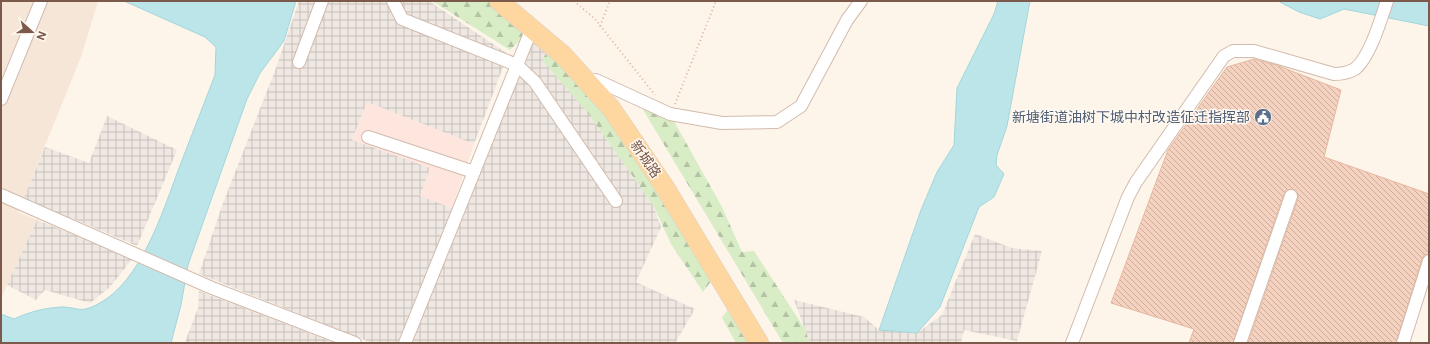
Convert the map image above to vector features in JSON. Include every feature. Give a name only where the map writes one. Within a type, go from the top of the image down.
[{"type":"main road","name":"新城路","points":[[499,1],[563,55],[611,108],[664,186],[759,343]]},
{"type":"main road","name":"新城路","points":[[512,1],[568,49],[617,103],[671,182],[768,343]]},
{"type":"street","points":[[1,99],[41,1]]},
{"type":"street","points":[[299,62],[322,1]]},
{"type":"street","points":[[393,1],[402,19],[517,65],[535,82],[616,201]]},
{"type":"street","points":[[596,80],[670,114],[722,123],[777,122],[801,106],[847,20],[861,1]]},
{"type":"street","points":[[1072,343],[1128,197],[1136,182],[1224,56],[1232,52],[1254,51],[1334,74],[1344,74],[1354,69],[1363,60],[1387,1]]},
{"type":"street","points":[[405,343],[532,28]]},
{"type":"street","points":[[368,137],[474,172]]},
{"type":"street","points":[[1,195],[212,288],[355,343]]},
{"type":"street","points":[[1240,343],[1291,196]]},
{"type":"street","points":[[1403,343],[1429,261]]},
{"type":"path","points":[[574,1],[600,26],[656,97]]},
{"type":"path","points":[[600,26],[610,1]]},
{"type":"path","points":[[670,114],[716,1]]},
{"type":"shaded area","points":[[1,1],[98,1],[81,57],[18,212],[37,220],[1,298]]},
{"type":"shaded area","points":[[299,1],[429,1],[508,54],[474,144],[367,102],[352,140],[430,168],[420,196],[452,208],[426,282],[400,343],[372,343],[199,274],[223,203],[276,68]]},
{"type":"shaded area","points":[[534,41],[548,50],[543,60],[588,113],[653,205],[661,227],[636,282],[695,309],[675,343],[411,343]]},
{"type":"shaded area","points":[[367,102],[474,144],[452,208],[420,196],[430,168],[352,141]]},
{"type":"shaded area","points":[[107,116],[177,150],[137,246],[74,219],[52,214],[23,200],[45,147],[89,163]]},
{"type":"shaded area","points":[[37,220],[133,258],[110,287],[90,303],[45,290],[36,300],[7,285]]},
{"type":"shaded area","points":[[975,234],[1012,248],[1042,251],[1017,341],[964,330],[961,343],[810,343],[794,300],[864,317],[879,330],[917,333],[942,315]]},
{"type":"shaded area","points":[[199,291],[335,343],[187,343],[185,342],[198,308]]},
{"type":"green space","points":[[432,1],[489,1],[524,29],[522,39],[510,50]]},
{"type":"green space","points":[[548,50],[612,118],[712,280],[703,292],[671,244],[653,205],[588,113],[542,60]]},
{"type":"green space","points":[[636,98],[670,114],[722,207],[742,252],[754,251],[805,329],[810,343],[783,343]]},
{"type":"green space","points":[[730,306],[752,343],[736,343],[722,318]]},
{"type":"water","points":[[124,1],[296,1],[284,41],[260,73],[247,99],[188,265],[181,305],[171,343],[1,343],[1,314],[14,319],[31,312],[49,308],[67,307],[87,309],[113,294],[127,280],[149,244],[158,224],[215,75],[216,47],[205,37]]},
{"type":"water","points":[[998,1],[1030,1],[1007,126],[997,155],[996,165],[1004,174],[994,197],[979,207],[940,307],[917,333],[879,330],[921,210],[937,172],[954,145],[957,88],[994,14]]},
{"type":"water","points":[[1278,1],[1429,1],[1429,26],[1344,9],[1320,19],[1299,12]]},
{"type":"building","points":[[1254,59],[1276,65],[1341,90],[1324,157],[1429,194],[1429,254],[1424,255],[1422,259],[1396,343],[1248,343],[1298,198],[1297,191],[1293,189],[1286,190],[1284,194],[1233,343],[1189,343],[1194,329],[1111,303],[1168,150],[1227,67]]},
{"type":"place","name":"新塘街道油树下城中村改造征迁指挥部","points":[[1263,117]]}]
